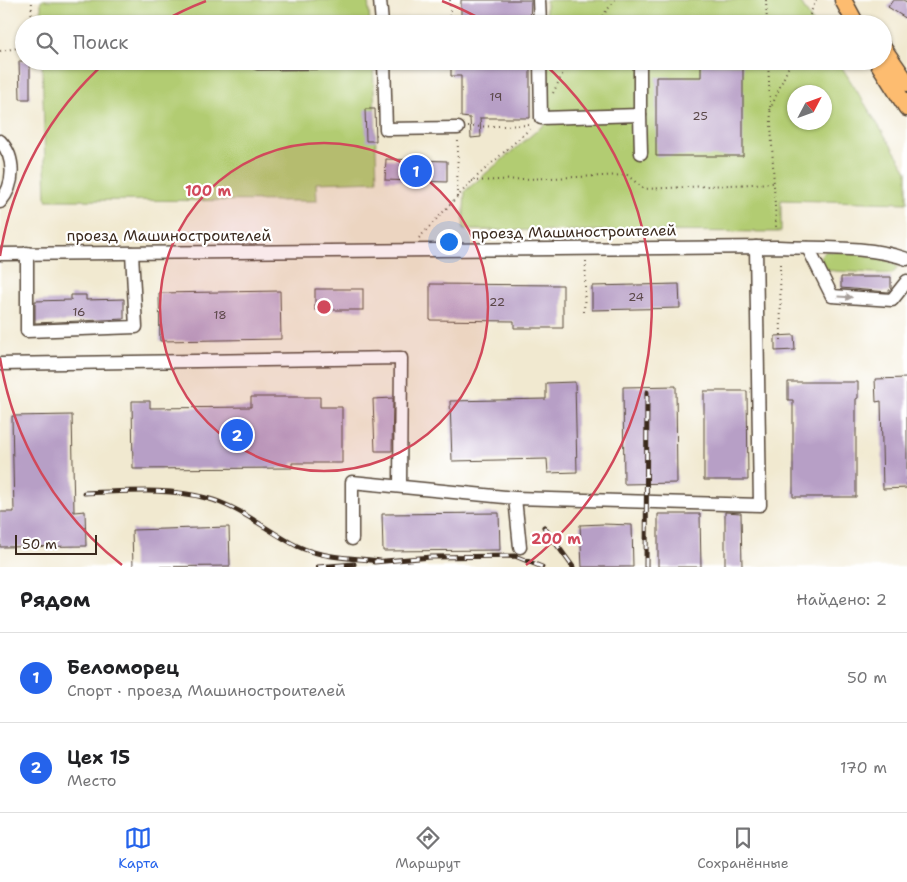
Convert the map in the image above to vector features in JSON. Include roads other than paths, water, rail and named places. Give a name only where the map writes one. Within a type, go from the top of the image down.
[{"type":"main road","points":[[843,0],[853,15]]},
{"type":"main road","points":[[892,61],[907,83]]},
{"type":"main road","points":[[883,70],[907,108]]},
{"type":"street","points":[[380,0],[381,15]]},
{"type":"street","points":[[539,0],[540,15]]},
{"type":"street","points":[[384,70],[386,129],[458,128]]},
{"type":"street","points":[[540,70],[537,122],[640,115]]},
{"type":"street","points":[[640,70],[641,153]]},
{"type":"street","points":[[0,141],[7,148],[12,165],[10,186],[0,202]]},
{"type":"street","points":[[352,539],[352,482],[515,498],[760,505],[756,247]]},
{"type":"street","name":"проезд Машиностроителей","points":[[0,254],[756,247],[849,248],[892,254],[907,259]]},
{"type":"street","points":[[808,248],[832,296],[892,300],[907,281]]},
{"type":"street","points":[[27,253],[27,331],[136,327],[132,253]]},
{"type":"street","points":[[0,364],[401,358],[400,486]]},
{"type":"street","points":[[515,498],[520,547]]},
{"type":"railway","points":[[646,567],[647,392]]},
{"type":"railway","points":[[84,493],[161,491],[206,498],[230,507],[286,540],[307,550],[338,557],[380,561]]},
{"type":"railway","points":[[544,527],[573,567]]},
{"type":"railway","points":[[374,562],[431,557],[515,556],[542,567]]},
{"type":"railway","points":[[318,567],[354,564]]},
{"type":"place","name":"Беломорец","points":[[416,171]]},
{"type":"place","name":"Цех 15","points":[[237,435]]}]
